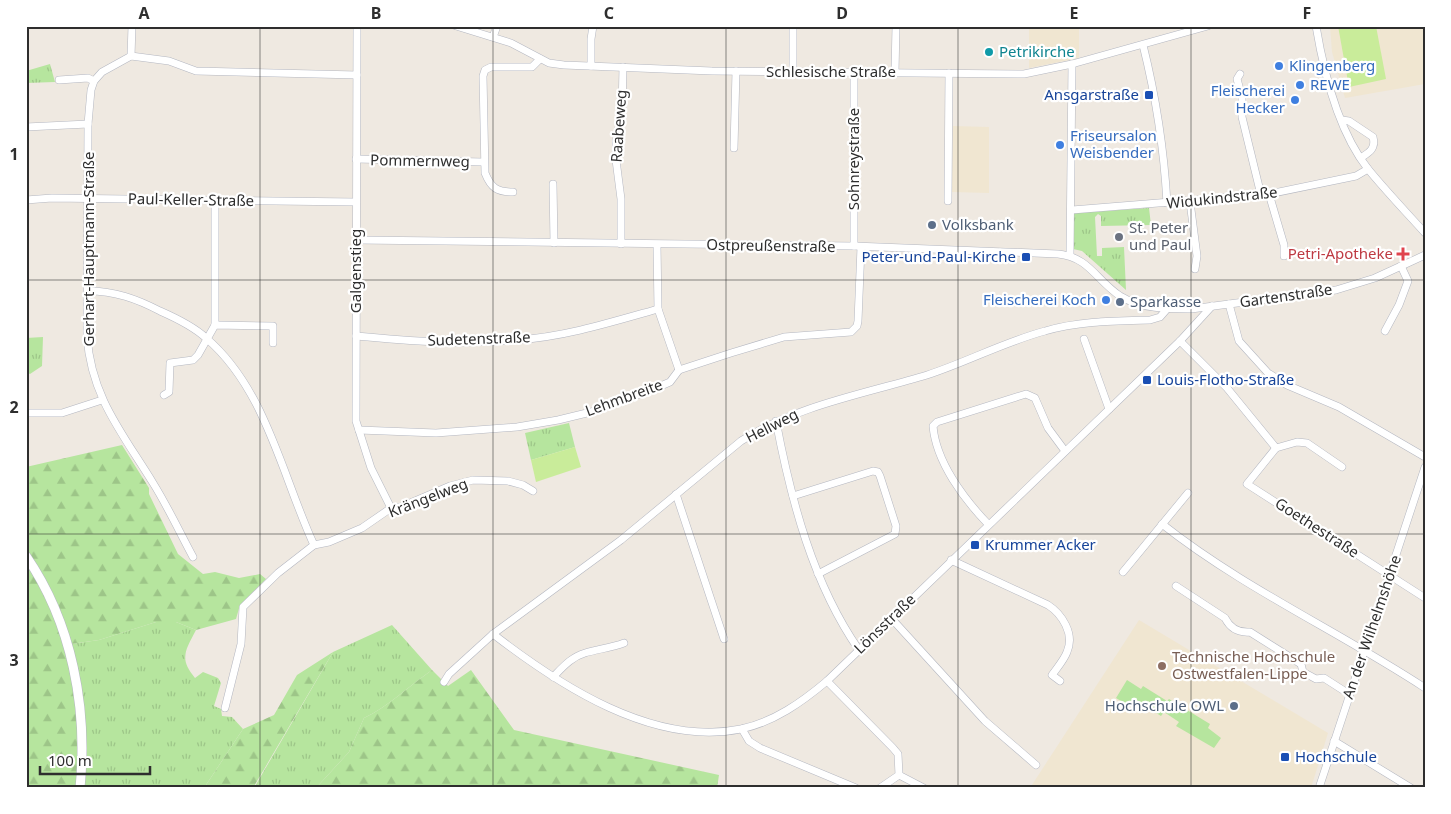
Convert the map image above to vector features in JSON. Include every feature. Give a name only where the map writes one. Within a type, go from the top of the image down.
[{"type":"street","points":[[131,56],[132,26]]},
{"type":"street","name":"Galgenstieg","points":[[357,26],[355,406],[359,430],[371,468],[392,508]]},
{"type":"street","name":"Schlesische Straße","points":[[456,26],[493,37],[540,59],[564,65],[736,71],[793,70],[949,74],[1024,74],[1072,64],[1208,26]]},
{"type":"street","points":[[493,37],[496,26]]},
{"type":"street","points":[[591,66],[593,26]]},
{"type":"street","points":[[793,26],[793,70]]},
{"type":"street","points":[[896,26],[896,72]]},
{"type":"street","points":[[1316,26],[1328,83],[1342,120],[1368,169],[1425,233]]},
{"type":"street","points":[[1143,45],[1156,111],[1167,203]]},
{"type":"street","points":[[59,80],[88,78],[94,81],[102,72],[131,56],[169,61],[196,71],[357,75]]},
{"type":"street","name":"Pommernweg","points":[[513,192],[496,191],[491,186],[483,162],[483,76],[485,70],[491,67],[532,67],[540,59]]},
{"type":"street","points":[[1072,64],[1072,210],[1070,255],[1084,262],[1122,297],[1143,304],[1167,308]]},
{"type":"street","name":"Raabeweg","points":[[621,244],[622,200],[616,160],[616,142],[622,111],[623,67]]},
{"type":"street","points":[[734,148],[736,71]]},
{"type":"street","name":"Sohnreystraße","points":[[854,72],[857,246]]},
{"type":"street","points":[[948,202],[949,74]]},
{"type":"street","points":[[1240,74],[1237,79],[1242,97],[1242,117],[1265,195],[1284,245],[1284,256]]},
{"type":"street","name":"Gerhart-Hauptmann-Straße","points":[[94,81],[91,90],[88,124],[88,350],[102,400],[154,485],[193,557]]},
{"type":"street","points":[[1342,120],[1349,121],[1373,137],[1375,143],[1372,149],[1362,157]]},
{"type":"street","points":[[26,127],[88,124]]},
{"type":"street","name":"Pommernweg","points":[[356,159],[483,162]]},
{"type":"street","name":"Widukindstraße","points":[[1072,210],[1265,195],[1356,176],[1368,169]]},
{"type":"street","points":[[553,184],[554,243]]},
{"type":"street","name":"Paul-Keller-Straße","points":[[26,200],[356,202]]},
{"type":"street","points":[[164,396],[169,392],[170,363],[193,360],[198,355],[215,325],[215,201]]},
{"type":"street","points":[[1190,202],[1197,256],[1195,270]]},
{"type":"street","name":"Ostpreußenstraße","points":[[357,240],[857,246],[1070,255]]},
{"type":"street","points":[[657,244],[658,309],[678,370]]},
{"type":"street","name":"Lehmbreite","points":[[359,430],[436,433],[517,427],[558,420],[618,402],[663,385],[676,377],[678,370],[784,337],[851,332],[855,329],[858,321],[857,246]]},
{"type":"street","name":"Gartenstraße","points":[[1167,308],[1212,306],[1336,290],[1375,278],[1425,255]]},
{"type":"street","points":[[1385,331],[1399,305],[1408,281],[1401,266]]},
{"type":"street","points":[[88,291],[113,292],[131,297],[178,319],[206,338],[230,364],[242,380],[268,430],[314,545]]},
{"type":"street","points":[[1229,304],[1239,341],[1268,373],[1287,384],[1339,407],[1425,457]]},
{"type":"street","name":"Lönsstraße","points":[[493,634],[553,678],[603,705],[655,723],[696,731],[742,729],[791,708],[827,681],[1180,341],[1212,306]]},
{"type":"street","name":"Hellweg","points":[[444,682],[471,653],[493,634],[621,540],[741,441],[776,421],[814,407],[929,374],[1043,331],[1077,324],[1150,320],[1160,317],[1167,308]]},
{"type":"street","name":"Sudetenstraße","points":[[356,336],[443,342],[518,340],[588,328],[658,309]]},
{"type":"street","points":[[215,325],[273,326],[273,343]]},
{"type":"street","points":[[1084,340],[1109,409]]},
{"type":"street","points":[[1180,341],[1227,388],[1276,448],[1297,442],[1307,443],[1342,467]]},
{"type":"street","points":[[988,524],[968,503],[949,471],[934,434],[933,426],[937,422],[1026,394],[1031,395],[1035,398],[1048,428],[1065,451]]},
{"type":"street","points":[[26,413],[62,413],[102,400]]},
{"type":"street","points":[[776,421],[793,496],[818,574],[834,612],[858,650]]},
{"type":"street","name":"Goethestraße","points":[[1276,448],[1247,484],[1425,598]]},
{"type":"street","name":"An der Wilhelmshöhe","points":[[1319,788],[1425,467]]},
{"type":"street","points":[[793,496],[873,470],[878,472],[880,476],[896,526],[895,534],[818,574]]},
{"type":"street","name":"Krängelweg","points":[[224,708],[241,644],[243,607],[278,574],[314,545],[329,542],[362,528],[392,508],[401,507],[450,486],[473,480],[508,481],[523,484],[533,491]]},
{"type":"street","points":[[1122,572],[1188,493]]},
{"type":"street","points":[[676,494],[724,638]]},
{"type":"street","points":[[1162,524],[1225,571],[1364,650],[1425,688]]},
{"type":"street","points":[[26,556],[46,589],[71,655],[80,708],[82,737],[80,788]]},
{"type":"street","points":[[951,560],[1048,605],[1060,614],[1068,632],[1069,642],[1068,651],[1052,675],[1060,682]]},
{"type":"street","points":[[1176,586],[1225,618],[1229,626],[1242,632],[1250,632],[1300,664],[1304,672],[1316,679],[1324,678],[1349,694]]},
{"type":"street","points":[[891,618],[985,721],[1036,765]]},
{"type":"street","points":[[553,678],[570,660],[583,653],[612,648],[624,643]]},
{"type":"street","points":[[827,681],[898,754],[899,774],[894,780],[880,788]]},
{"type":"street","points":[[742,729],[749,741],[760,748],[856,788]]},
{"type":"street","points":[[1334,741],[1411,788]]},
{"type":"street","points":[[899,774],[924,788]]},
{"type":"shaded area","points":[[1029,26],[1079,26],[1079,58],[1029,68]]},
{"type":"shaded area","points":[[1330,26],[1425,26],[1425,84],[1345,98],[1332,52]]},
{"type":"shaded area","points":[[953,126],[989,127],[989,193],[952,192]]},
{"type":"shaded area","name":"Technische Hochschule Ostwestfalen-Lippe","points":[[1139,620],[1328,733],[1311,788],[1030,788]]},
{"type":"green space","points":[[1338,26],[1376,26],[1386,79],[1349,87]]},
{"type":"green space","points":[[50,64],[55,82],[26,83],[26,71]]},
{"type":"green space","points":[[1149,208],[1151,225],[1101,226],[1101,216],[1098,214],[1095,217],[1097,256],[1102,256],[1102,248],[1124,247],[1126,290],[1082,251],[1073,249],[1074,213]]},
{"type":"green space","points":[[43,337],[42,366],[30,374],[26,372],[26,338]]},
{"type":"green space","points":[[569,423],[575,447],[531,460],[525,433]]},
{"type":"green space","points":[[122,445],[149,488],[149,494],[178,554],[203,574],[215,572],[239,578],[260,574],[266,579],[240,605],[236,619],[196,630],[176,622],[156,622],[99,640],[71,644],[83,715],[85,750],[83,788],[26,788],[26,467]]},
{"type":"green space","points":[[575,447],[581,467],[536,482],[531,460]]},
{"type":"green space","points":[[156,622],[176,622],[196,630],[185,655],[187,665],[195,678],[203,672],[218,678],[221,683],[214,706],[221,709],[222,716],[232,717],[243,729],[204,788],[83,788],[71,644],[99,640]]},
{"type":"green space","points":[[392,625],[432,670],[390,702],[364,718],[349,752],[316,788],[254,788],[333,652]]},
{"type":"green space","points":[[333,652],[253,788],[204,788],[243,729],[274,715],[297,675]]},
{"type":"green space","points":[[432,670],[448,686],[471,670],[514,730],[719,775],[717,788],[316,788],[349,752],[364,718],[390,702]]},
{"type":"green space","points":[[1127,680],[1141,689],[1143,686],[1167,701],[1169,699],[1210,724],[1208,728],[1221,738],[1214,748],[1176,726],[1179,722],[1164,712],[1161,716],[1137,701],[1129,706],[1116,698]]},
{"type":"place","name":"Petrikirche","points":[[989,52]]},
{"type":"place","name":"Klingenberg","points":[[1279,66]]},
{"type":"place","name":"REWE","points":[[1300,85]]},
{"type":"place","name":"Ansgarstraße","points":[[1149,95]]},
{"type":"place","name":"Fleischerei Hecker","points":[[1295,100]]},
{"type":"place","name":"Friseursalon Weisbender","points":[[1060,145]]},
{"type":"place","name":"Volksbank","points":[[932,225]]},
{"type":"place","name":"St. Peter und Paul","points":[[1119,237]]},
{"type":"place","name":"Petri-Apotheke","points":[[1403,254]]},
{"type":"place","name":"Peter-und-Paul-Kirche","points":[[1026,257]]},
{"type":"place","name":"Fleischerei Koch","points":[[1106,300]]},
{"type":"place","name":"Sparkasse","points":[[1120,302]]},
{"type":"place","name":"Louis-Flotho-Straße","points":[[1147,380]]},
{"type":"place","name":"Krummer Acker","points":[[975,545]]},
{"type":"place","name":"Technische Hochschule Ostwestfalen-Lippe","points":[[1162,666]]},
{"type":"place","name":"Hochschule OWL","points":[[1234,706]]},
{"type":"place","name":"Hochschule","points":[[1285,757]]}]
